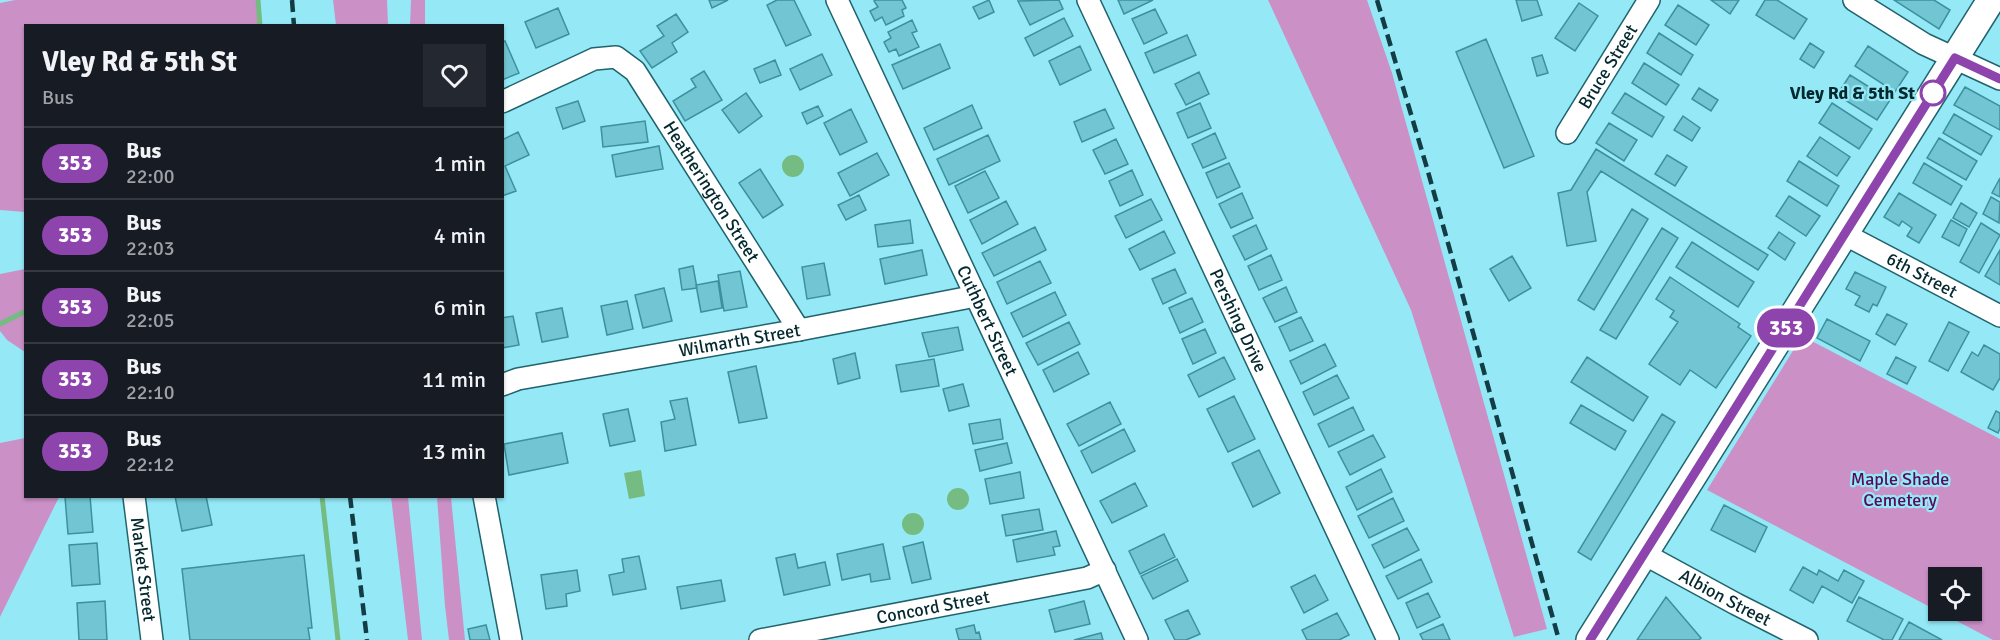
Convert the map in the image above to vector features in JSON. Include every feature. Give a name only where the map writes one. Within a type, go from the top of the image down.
[{"type":"street","name":"Cuthbert Street","points":[[837,0],[1137,640]]},
{"type":"street","name":"Pershing Drive","points":[[1088,0],[1388,640]]},
{"type":"street","name":"Bruce Street","points":[[1567,133],[1649,0]]},
{"type":"street","points":[[1854,0],[1924,44],[2000,79]]},
{"type":"street","points":[[1590,640],[1991,0]]},
{"type":"street","name":"Heatherington Street","points":[[504,101],[594,59],[616,57],[635,71],[799,330]]},
{"type":"street","name":"6th Street","points":[[1844,234],[2000,316]]},
{"type":"street","name":"Wilmarth Street","points":[[504,384],[518,379],[799,330],[976,296]]},
{"type":"street","name":"Market Street","points":[[134,498],[152,640]]},
{"type":"street","points":[[484,498],[511,640]]},
{"type":"street","name":"Albion Street","points":[[1644,554],[1807,640]]},
{"type":"street","name":"Concord Street","points":[[760,640],[1087,578],[1105,570]]},
{"type":"green space","points":[[15,0],[256,0],[259,24],[24,24],[24,212],[0,210],[0,3]]},
{"type":"green space","points":[[333,0],[387,0],[388,24],[336,24]]},
{"type":"green space","points":[[411,0],[425,0],[425,24],[410,24]]},
{"type":"green space","points":[[1268,0],[1367,0],[1392,73],[1547,629],[1514,637],[1411,310]]},
{"type":"green space","points":[[24,269],[24,351],[7,340],[0,331],[0,274]]},
{"type":"green space","name":"Maple Shade Cemetery","points":[[1802,336],[2000,439],[2000,640],[1993,640],[1957,621],[1982,621],[1982,567],[1928,567],[1928,606],[1707,490]]},
{"type":"green space","points":[[24,438],[24,498],[59,498],[0,617],[0,443]]},
{"type":"green space","points":[[391,498],[408,498],[422,640],[408,640]]},
{"type":"green space","points":[[437,498],[451,498],[465,640],[449,640]]},
{"type":"shaded area","points":[[793,155],[801,158],[804,166],[801,174],[793,177],[785,174],[782,166],[785,158]]},
{"type":"shaded area","points":[[641,470],[645,496],[629,499],[624,473]]},
{"type":"shaded area","points":[[958,488],[966,491],[969,499],[966,507],[958,510],[950,507],[947,499],[950,491]]},
{"type":"shaded area","points":[[913,513],[921,516],[924,524],[921,532],[913,535],[905,532],[902,524],[905,516]]},
{"type":"building","points":[[709,0],[728,0],[712,8]]},
{"type":"building","points":[[777,0],[794,0],[811,35],[786,46],[767,5]]},
{"type":"building","points":[[902,0],[906,8],[902,10],[904,16],[886,25],[882,17],[875,21],[870,11],[878,7],[874,1]]},
{"type":"building","points":[[989,0],[994,12],[979,19],[973,7]]},
{"type":"building","points":[[1059,0],[1063,9],[1030,25],[1018,1]]},
{"type":"building","points":[[1118,0],[1153,0],[1124,14]]},
{"type":"building","points":[[1516,0],[1537,0],[1542,15],[1522,21]]},
{"type":"building","points":[[1711,0],[1739,0],[1730,14]]},
{"type":"building","points":[[1765,0],[1777,0],[1807,19],[1794,39],[1756,15]]},
{"type":"building","points":[[1894,0],[1934,0],[1950,10],[1939,29]]},
{"type":"building","points":[[1579,3],[1598,16],[1575,51],[1555,38]]},
{"type":"building","points":[[1678,5],[1709,25],[1696,45],[1665,25]]},
{"type":"building","points":[[558,8],[569,34],[536,48],[525,22]]},
{"type":"building","points":[[1155,9],[1167,33],[1144,44],[1132,19]]},
{"type":"building","points":[[676,14],[688,32],[672,43],[677,52],[652,68],[640,51],[664,36],[657,26]]},
{"type":"building","points":[[1064,18],[1073,36],[1034,56],[1025,38]]},
{"type":"building","points":[[912,20],[917,31],[912,33],[919,47],[899,56],[896,49],[889,52],[884,42],[891,38],[888,32]]},
{"type":"building","points":[[1659,33],[1693,55],[1681,75],[1647,53]]},
{"type":"building","points":[[1187,35],[1196,55],[1154,73],[1145,53]]},
{"type":"building","points":[[1486,39],[1534,156],[1504,168],[1456,52]]},
{"type":"building","points":[[504,41],[519,73],[504,79]]},
{"type":"building","points":[[1810,43],[1824,52],[1814,68],[1800,59]]},
{"type":"building","points":[[940,44],[950,68],[903,89],[892,65]]},
{"type":"building","points":[[1080,46],[1091,70],[1060,85],[1049,61]]},
{"type":"building","points":[[1868,46],[1908,72],[1895,92],[1855,66]]},
{"type":"building","points":[[822,54],[832,75],[800,90],[790,69]]},
{"type":"building","points":[[1542,55],[1548,73],[1537,76],[1532,58]]},
{"type":"building","points":[[775,60],[781,75],[760,83],[754,69]]},
{"type":"building","points":[[1644,63],[1679,85],[1666,105],[1632,83]]},
{"type":"building","points":[[704,71],[722,100],[685,121],[673,101],[696,87],[691,79]]},
{"type":"building","points":[[1199,72],[1209,94],[1186,105],[1175,84]]},
{"type":"building","points":[[1850,75],[1890,100],[1877,120],[1837,95]]},
{"type":"building","points":[[1965,87],[2000,106],[2000,130],[1954,105]]},
{"type":"building","points":[[1699,88],[1718,100],[1711,111],[1692,99]]},
{"type":"building","points":[[746,93],[762,116],[739,133],[722,110]]},
{"type":"building","points":[[1625,93],[1664,117],[1652,137],[1612,113]]},
{"type":"building","points":[[578,101],[585,121],[563,129],[556,108]]},
{"type":"building","points":[[1200,103],[1211,128],[1188,138],[1177,113]]},
{"type":"building","points":[[1832,103],[1872,129],[1859,149],[1819,123]]},
{"type":"building","points":[[972,105],[982,128],[934,150],[924,128]]},
{"type":"building","points":[[818,106],[823,116],[807,124],[802,113]]},
{"type":"building","points":[[851,109],[867,142],[840,155],[824,123]]},
{"type":"building","points":[[1105,109],[1114,128],[1082,142],[1074,122]]},
{"type":"building","points":[[1954,114],[1992,136],[1981,155],[1943,133]]},
{"type":"building","points":[[1683,116],[1700,128],[1692,141],[1674,130]]},
{"type":"building","points":[[645,121],[648,142],[603,147],[601,127]]},
{"type":"building","points":[[1609,123],[1637,140],[1624,161],[1596,143]]},
{"type":"building","points":[[518,132],[529,155],[505,166],[516,191],[504,195],[504,139]]},
{"type":"building","points":[[1215,133],[1226,158],[1203,168],[1192,144]]},
{"type":"building","points":[[988,135],[1000,161],[949,185],[937,159]]},
{"type":"building","points":[[1820,137],[1850,157],[1837,176],[1807,156]]},
{"type":"building","points":[[1939,138],[1977,161],[1966,180],[1927,158]]},
{"type":"building","points":[[1116,139],[1128,164],[1105,174],[1093,150]]},
{"type":"building","points":[[659,146],[663,169],[616,177],[612,155]]},
{"type":"building","points":[[1596,149],[1768,255],[1758,270],[1601,171],[1587,192],[1596,241],[1567,246],[1558,193],[1571,190]]},
{"type":"building","points":[[877,153],[889,175],[850,196],[838,173]]},
{"type":"building","points":[[1667,155],[1687,167],[1675,186],[1655,174]]},
{"type":"building","points":[[1799,161],[1839,186],[1827,206],[1787,181]]},
{"type":"building","points":[[1229,163],[1240,187],[1217,198],[1206,173]]},
{"type":"building","points":[[1924,163],[1962,186],[1951,205],[1913,183]]},
{"type":"building","points":[[760,169],[783,205],[763,218],[739,183]]},
{"type":"building","points":[[1132,170],[1143,195],[1120,206],[1109,181]]},
{"type":"building","points":[[985,171],[999,198],[968,213],[955,186]]},
{"type":"building","points":[[2000,178],[2000,197],[1992,193]]},
{"type":"building","points":[[1242,193],[1253,218],[1231,228],[1219,204]]},
{"type":"building","points":[[1899,193],[1936,215],[1919,243],[1907,236],[1912,228],[1902,221],[1899,226],[1884,217]]},
{"type":"building","points":[[859,195],[866,210],[846,220],[838,205]]},
{"type":"building","points":[[1789,196],[1820,216],[1806,236],[1776,216]]},
{"type":"building","points":[[1991,197],[2000,202],[1999,223],[1983,214]]},
{"type":"building","points":[[1151,199],[1162,220],[1126,238],[1115,216]]},
{"type":"building","points":[[1006,201],[1018,224],[982,244],[970,220]]},
{"type":"building","points":[[1961,203],[1977,213],[1969,227],[1953,218]]},
{"type":"building","points":[[1632,209],[1648,219],[1594,310],[1578,300]]},
{"type":"building","points":[[910,220],[913,243],[878,247],[875,225]]},
{"type":"building","points":[[1951,220],[1967,229],[1959,246],[1942,237]]},
{"type":"building","points":[[1981,223],[2000,235],[1979,273],[1960,262]]},
{"type":"building","points":[[1256,225],[1267,249],[1245,260],[1233,236]]},
{"type":"building","points":[[1035,227],[1046,250],[994,276],[982,253]]},
{"type":"building","points":[[1662,228],[1678,238],[1616,339],[1600,330]]},
{"type":"building","points":[[1164,231],[1175,253],[1140,270],[1129,249]]},
{"type":"building","points":[[1779,232],[1795,243],[1785,260],[1768,248]]},
{"type":"building","points":[[1692,242],[1754,282],[1738,307],[1676,267]]},
{"type":"building","points":[[922,250],[927,275],[885,284],[880,259]]},
{"type":"building","points":[[2000,250],[2000,285],[1985,276]]},
{"type":"building","points":[[1271,255],[1282,280],[1259,290],[1248,266]]},
{"type":"building","points":[[1512,256],[1531,288],[1509,301],[1490,269]]},
{"type":"building","points":[[1040,261],[1051,283],[1007,304],[997,282]]},
{"type":"building","points":[[824,263],[830,295],[807,299],[802,267]]},
{"type":"building","points":[[693,266],[697,288],[682,290],[679,269]]},
{"type":"building","points":[[1175,269],[1186,293],[1163,304],[1152,279]]},
{"type":"building","points":[[740,271],[747,307],[724,311],[718,275]]},
{"type":"building","points":[[1855,272],[1886,287],[1877,306],[1873,304],[1869,312],[1855,305],[1860,296],[1846,289]]},
{"type":"building","points":[[1670,277],[1740,324],[1738,327],[1751,336],[1716,388],[1690,370],[1680,385],[1649,364],[1678,322],[1670,317],[1674,311],[1656,299]]},
{"type":"building","points":[[718,281],[722,308],[701,312],[696,285]]},
{"type":"building","points":[[1286,287],[1297,312],[1275,322],[1263,298]]},
{"type":"building","points":[[664,288],[672,321],[643,328],[635,295]]},
{"type":"building","points":[[1055,292],[1066,315],[1023,337],[1011,313]]},
{"type":"building","points":[[1192,298],[1203,322],[1180,333],[1169,308]]},
{"type":"building","points":[[627,301],[633,329],[607,335],[601,306]]},
{"type":"building","points":[[562,308],[568,337],[542,342],[536,313]]},
{"type":"building","points":[[1887,314],[1907,324],[1895,345],[1876,334]]},
{"type":"building","points":[[513,316],[519,345],[504,348],[504,318]]},
{"type":"building","points":[[1301,317],[1313,341],[1290,351],[1279,327]]},
{"type":"building","points":[[1827,319],[1870,341],[1860,361],[1817,338]]},
{"type":"building","points":[[1069,322],[1080,344],[1038,365],[1026,343]]},
{"type":"building","points":[[1949,322],[1969,332],[1948,371],[1929,361]]},
{"type":"building","points":[[958,327],[963,350],[929,357],[922,333]]},
{"type":"building","points":[[1205,329],[1216,353],[1193,364],[1182,339]]},
{"type":"building","points":[[1325,344],[1336,366],[1301,384],[1290,361]]},
{"type":"building","points":[[1984,345],[2000,354],[2000,378],[1993,390],[1961,372],[1972,352],[1978,356]]},
{"type":"building","points":[[1078,352],[1089,374],[1054,392],[1043,370]]},
{"type":"building","points":[[855,353],[860,378],[838,384],[833,359]]},
{"type":"building","points":[[1224,357],[1235,379],[1199,397],[1188,375]]},
{"type":"building","points":[[1587,357],[1648,397],[1633,421],[1571,382]]},
{"type":"building","points":[[1896,357],[1916,367],[1907,384],[1887,374]]},
{"type":"building","points":[[934,359],[939,386],[901,392],[896,365]]},
{"type":"building","points":[[756,366],[767,418],[739,423],[728,372]]},
{"type":"building","points":[[1337,375],[1349,398],[1314,415],[1303,392]]},
{"type":"building","points":[[963,384],[969,406],[949,411],[943,389]]},
{"type":"building","points":[[1234,396],[1255,439],[1228,452],[1207,409]]},
{"type":"building","points":[[687,398],[696,445],[665,451],[661,422],[675,419],[670,401]]},
{"type":"building","points":[[1110,402],[1121,424],[1079,446],[1067,424]]},
{"type":"building","points":[[1581,405],[1626,431],[1615,450],[1570,423]]},
{"type":"building","points":[[1353,407],[1364,430],[1329,447],[1318,424]]},
{"type":"building","points":[[628,409],[635,441],[610,446],[603,414]]},
{"type":"building","points":[[1996,411],[2000,413],[1998,433],[1988,428]]},
{"type":"building","points":[[1662,414],[1675,422],[1591,560],[1578,552]]},
{"type":"building","points":[[1000,419],[1003,439],[973,444],[969,424]]},
{"type":"building","points":[[1124,429],[1135,451],[1092,473],[1081,451]]},
{"type":"building","points":[[562,433],[568,463],[509,475],[504,444]]},
{"type":"building","points":[[1373,435],[1385,457],[1350,475],[1338,452]]},
{"type":"building","points":[[1007,443],[1012,463],[980,471],[975,450]]},
{"type":"building","points":[[1259,450],[1280,493],[1253,507],[1232,463]]},
{"type":"building","points":[[1381,469],[1392,492],[1357,510],[1346,487]]},
{"type":"building","points":[[1020,472],[1024,498],[990,504],[985,479]]},
{"type":"building","points":[[1135,483],[1147,506],[1112,523],[1100,501]]},
{"type":"building","points":[[65,498],[90,498],[93,532],[68,534]]},
{"type":"building","points":[[175,498],[206,498],[212,525],[182,531]]},
{"type":"building","points":[[1393,498],[1404,521],[1369,538],[1358,516]]},
{"type":"building","points":[[1724,505],[1767,527],[1755,552],[1711,530]]},
{"type":"building","points":[[1039,509],[1043,530],[1006,536],[1002,515]]},
{"type":"building","points":[[1407,528],[1419,550],[1384,568],[1372,545]]},
{"type":"building","points":[[1056,531],[1060,546],[1053,547],[1055,555],[1017,562],[1013,540]]},
{"type":"building","points":[[1164,534],[1175,557],[1140,574],[1129,551]]},
{"type":"building","points":[[923,542],[931,579],[912,583],[903,547]]},
{"type":"building","points":[[97,543],[100,584],[72,586],[69,545]]},
{"type":"building","points":[[883,544],[890,579],[871,582],[870,574],[842,580],[837,554]]},
{"type":"building","points":[[795,554],[798,568],[825,562],[830,585],[784,595],[776,558]]},
{"type":"building","points":[[304,555],[312,628],[308,628],[310,640],[190,640],[182,569]]},
{"type":"building","points":[[639,556],[646,589],[613,595],[609,575],[624,572],[622,559]]},
{"type":"building","points":[[1177,559],[1188,581],[1153,599],[1141,576]]},
{"type":"building","points":[[1421,559],[1432,582],[1398,599],[1386,576]]},
{"type":"building","points":[[1803,567],[1817,575],[1819,570],[1838,581],[1844,570],[1864,581],[1852,603],[1822,586],[1813,603],[1790,590]]},
{"type":"building","points":[[577,570],[580,591],[566,594],[567,606],[546,609],[541,575]]},
{"type":"building","points":[[1315,575],[1328,600],[1304,613],[1291,587]]},
{"type":"building","points":[[721,580],[725,601],[681,609],[677,587]]},
{"type":"building","points":[[1428,593],[1440,617],[1417,628],[1406,603]]},
{"type":"building","points":[[1666,597],[1701,638],[1699,640],[1637,640]]},
{"type":"building","points":[[1859,597],[1903,619],[1892,640],[1884,640],[1847,621]]},
{"type":"building","points":[[105,601],[107,640],[79,640],[77,603]]},
{"type":"building","points":[[1084,601],[1090,624],[1055,632],[1049,610]]},
{"type":"building","points":[[1188,610],[1200,634],[1186,640],[1175,640],[1165,620]]},
{"type":"building","points":[[1337,613],[1349,635],[1339,640],[1307,640],[1302,630]]},
{"type":"building","points":[[1909,622],[1942,640],[1899,640]]},
{"type":"building","points":[[1443,624],[1450,640],[1423,640],[1420,634]]},
{"type":"building","points":[[486,625],[490,640],[470,640],[468,629]]},
{"type":"building","points":[[974,625],[981,640],[959,640],[956,629]]},
{"type":"building","points":[[1101,633],[1103,640],[1074,640]]},
{"type":"waterway","points":[[258,0],[260,24]]},
{"type":"waterway","points":[[0,324],[24,312]]},
{"type":"waterway","points":[[322,498],[338,640]]},
{"type":"railway","points":[[292,0],[294,24]]},
{"type":"railway","points":[[1377,0],[1427,168],[1559,640]]},
{"type":"railway","points":[[350,498],[367,640]]},
{"type":"bus line","name":"353","points":[[1590,640],[1955,58],[2000,79]]},
{"type":"place","name":"Vley Rd & 5th St","points":[[1933,93]]}]
